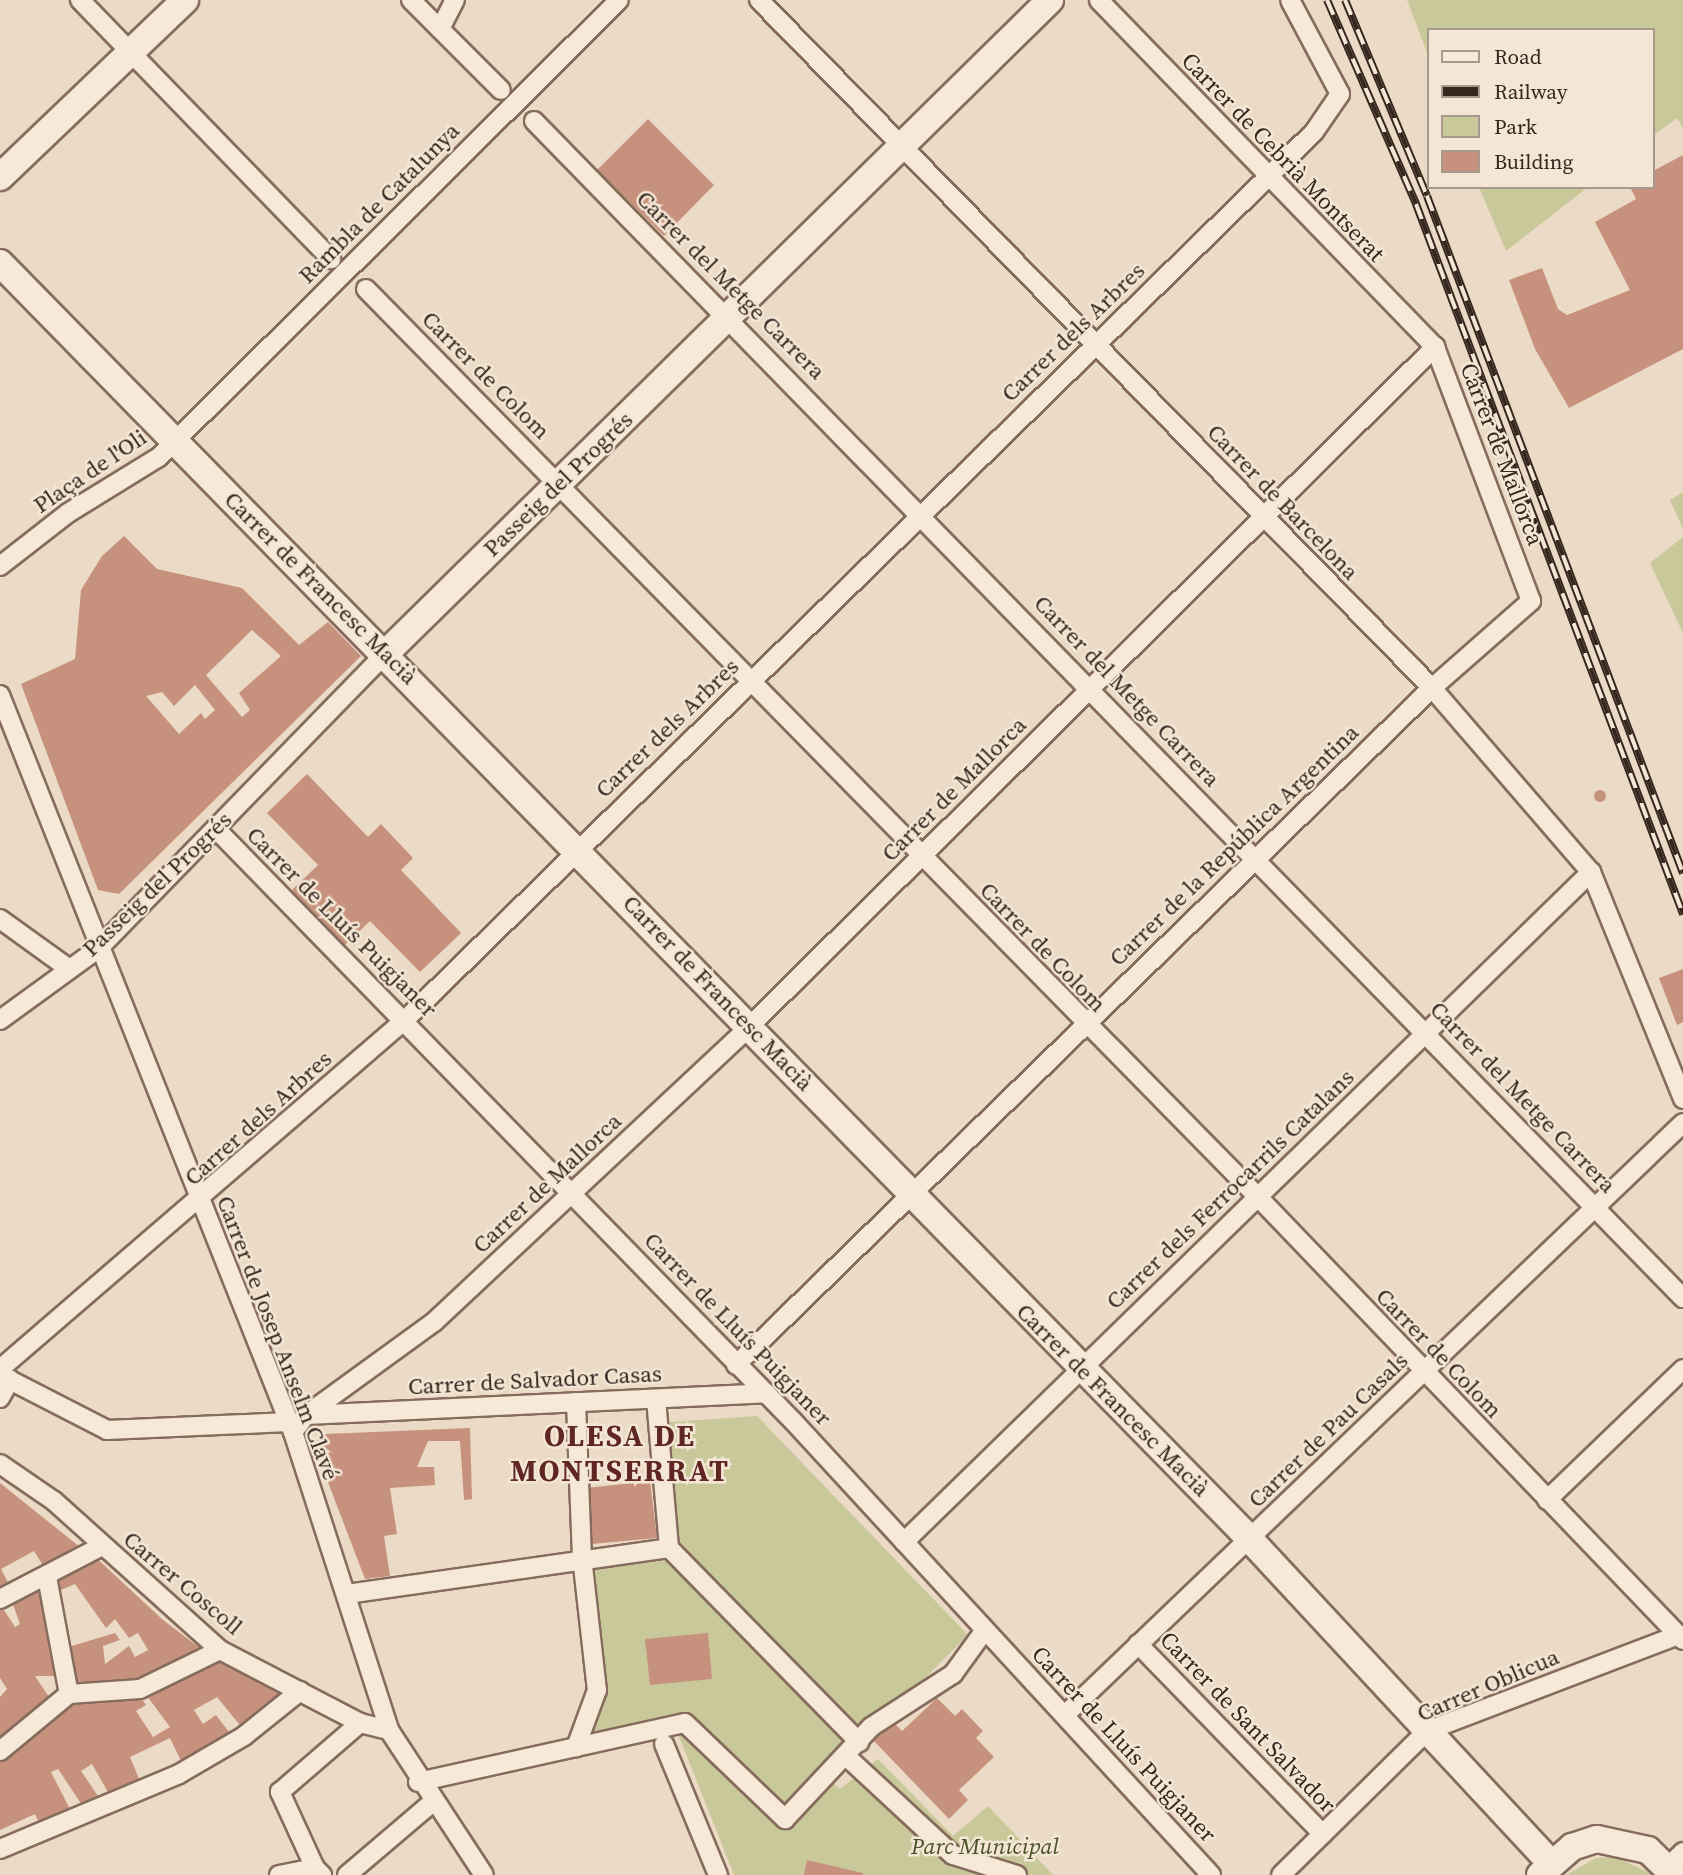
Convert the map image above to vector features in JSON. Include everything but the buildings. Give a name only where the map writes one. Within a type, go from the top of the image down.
[{"type":"street","points":[[80,0],[331,259]]},
{"type":"street","points":[[0,177],[186,0]]},
{"type":"street","points":[[411,0],[501,90]]},
{"type":"street","points":[[440,29],[455,0]]},
{"type":"street","name":"Rambla de Catalunya","points":[[173,441],[619,0]]},
{"type":"street","name":"Carrer de Barcelona","points":[[760,0],[1432,688],[1591,872],[1683,1099]]},
{"type":"street","name":"Passeig del Progrés","points":[[0,1020],[99,948],[387,652],[1050,0]]},
{"type":"street","name":"Carrer de Cebrià Montserat","points":[[1099,0],[1266,179],[1435,347]]},
{"type":"street","name":"Carrer dels Arbres","points":[[3,1375],[406,1019],[1314,132],[1340,94],[1290,0]]},
{"type":"street","name":"Carrer del Metge Carrera","points":[[534,121],[729,316],[1683,1298]]},
{"type":"street","name":"Carrer de Francesc Macià","points":[[0,263],[173,441],[387,652],[1250,1539],[1427,1731],[1545,1868]]},
{"type":"street","name":"Carrer de Colom","points":[[366,289],[559,483],[1084,1024],[1258,1197],[1680,1638]]},
{"type":"street","name":"Carrer de Mallorca","points":[[290,1427],[434,1322],[750,1026],[1435,347],[1531,601]]},
{"type":"street","name":"Plaça de l'Oli","points":[[0,566],[173,441]]},
{"type":"street","name":"Carrer de la República Argentina","points":[[736,1365],[910,1192],[1432,688],[1531,601]]},
{"type":"street","name":"Carrer de Josep Anselm Clavé","points":[[0,695],[290,1427],[347,1594],[389,1730],[418,1782],[484,1875]]},
{"type":"street","name":"Carrer de Lluís Puigjaner","points":[[216,829],[406,1019],[574,1192],[736,1365],[766,1393],[985,1629],[1067,1713],[1211,1875]]},
{"type":"street","name":"Carrer dels Ferrocarrils Catalans","points":[[904,1542],[1591,872]]},
{"type":"street","points":[[0,919],[68,968]]},
{"type":"street","name":"Carrer de Pau Casals","points":[[1067,1713],[1594,1205],[1683,1123]]},
{"type":"street","points":[[1547,1500],[1683,1369]]},
{"type":"street","points":[[0,1398],[3,1375],[107,1430],[290,1427]]},
{"type":"street","name":"Carrer de Salvador Casas","points":[[306,1416],[766,1393]]},
{"type":"street","points":[[656,1399],[669,1548],[859,1741]]},
{"type":"street","points":[[576,1402],[582,1557],[597,1690],[576,1747]]},
{"type":"street","name":"Carrer Coscoll","points":[[0,1464],[54,1500],[220,1650],[360,1724],[389,1730]]},
{"type":"street","points":[[0,1599],[47,1577],[102,1546]]},
{"type":"street","points":[[347,1594],[582,1557],[669,1548]]},
{"type":"street","points":[[47,1577],[69,1695]]},
{"type":"street","points":[[418,1782],[685,1723],[785,1819],[890,1711],[953,1674],[985,1629]]},
{"type":"street","name":"Carrer Oblicua","points":[[1281,1875],[1427,1731],[1680,1638]]},
{"type":"street","name":"Carrer de Sant Salvador","points":[[1138,1644],[1323,1834]]},
{"type":"street","points":[[0,1751],[69,1695],[140,1689],[220,1650]]},
{"type":"street","points":[[0,1849],[179,1774],[244,1736],[300,1691]]},
{"type":"street","points":[[279,1875],[319,1872],[280,1792],[360,1724]]},
{"type":"street","points":[[664,1744],[718,1875]]},
{"type":"street","points":[[847,1757],[953,1855],[1008,1874]]},
{"type":"street","points":[[347,1875],[434,1801]]},
{"type":"street","points":[[1545,1868],[1597,1839],[1637,1846],[1675,1865]]},
{"type":"green space","points":[[1407,0],[1683,0],[1683,129],[1677,118],[1655,134],[1655,28],[1428,28],[1428,55]]},
{"type":"green space","points":[[1480,189],[1585,189],[1506,251]]},
{"type":"green space","points":[[1683,492],[1683,529],[1670,500]]},
{"type":"green space","points":[[1683,537],[1683,633],[1650,563]]},
{"type":"green space","name":"Parc Municipal","points":[[757,1416],[968,1635],[826,1778],[840,1789],[878,1759],[953,1836],[988,1806],[1053,1875],[734,1875],[678,1734],[579,1754],[597,1697],[592,1569],[669,1560],[657,1423]]},
{"type":"green space","points":[[1616,1857],[1654,1875],[1566,1875],[1596,1858]]},
{"type":"railway","points":[[1327,0],[1416,204],[1683,914]]},
{"type":"railway","points":[[1345,0],[1427,196],[1683,873]]},
{"type":"district","name":"OLESA DE MONTSERRAT","points":[[620,1453]]}]
